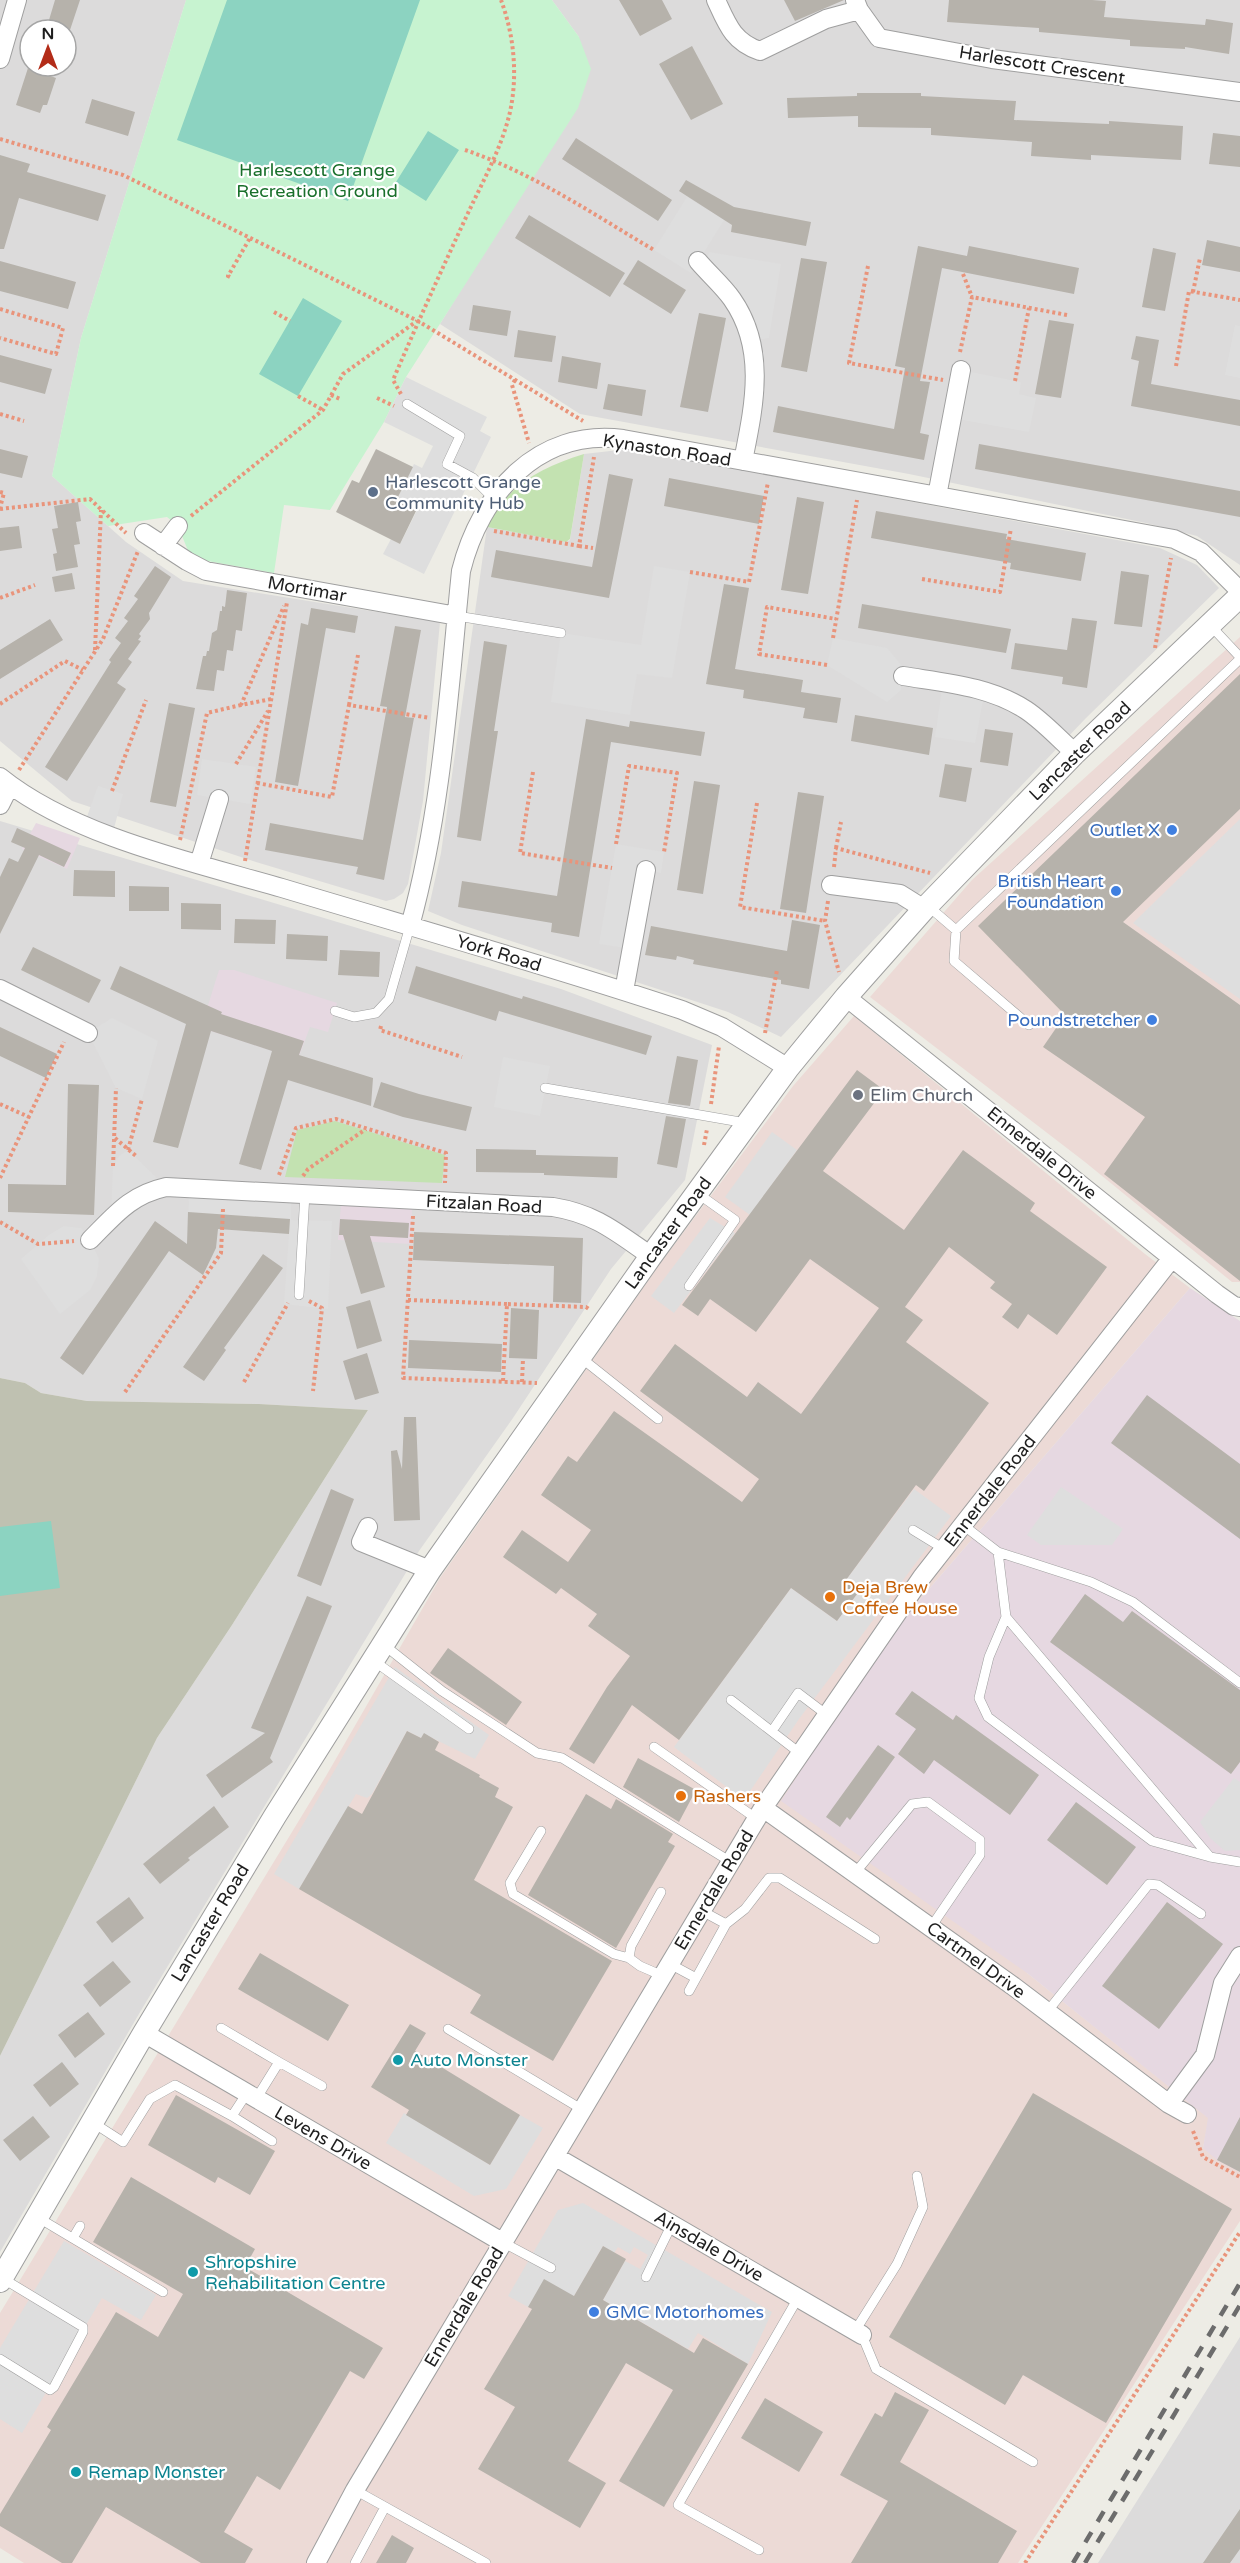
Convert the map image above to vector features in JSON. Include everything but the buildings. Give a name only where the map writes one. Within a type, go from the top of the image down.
[{"type":"street","points":[[0,59],[17,0]]},
{"type":"street","name":"Harlescott Crescent","points":[[716,0],[727,25],[743,45],[760,51],[857,5],[879,38],[992,59],[1240,92]]},
{"type":"street","points":[[698,261],[732,300],[758,350],[756,397],[743,461]]},
{"type":"street","points":[[937,496],[960,376]]},
{"type":"street","name":"Kynaston Road","points":[[410,926],[430,845],[439,794],[461,571],[468,544],[493,498],[510,477],[555,447],[580,439],[623,439],[1174,539],[1201,552],[1240,591]]},
{"type":"street","points":[[163,546],[178,526]]},
{"type":"street","name":"Mortimar","points":[[142,540],[163,546],[206,571],[288,593],[457,616]]},
{"type":"street","name":"Lancaster Road","points":[[1,2278],[274,1816],[430,1570],[651,1256],[788,1068],[846,997],[926,907],[1075,753],[1240,596]]},
{"type":"street","points":[[903,676],[985,690],[1007,699],[1028,711],[1075,753]]},
{"type":"street","points":[[0,805],[5,781]]},
{"type":"street","name":"York Road","points":[[5,781],[49,809],[95,830],[199,864],[682,1010],[722,1027],[788,1068]]},
{"type":"street","points":[[199,864],[219,799]]},
{"type":"street","points":[[624,991],[646,870]]},
{"type":"street","points":[[831,885],[900,894],[926,907]]},
{"type":"street","points":[[0,989],[80,1029]]},
{"type":"street","name":"Ennerdale Drive","points":[[846,997],[1217,1294],[1234,1306],[1240,1307]]},
{"type":"street","name":"Fitzalan Road","points":[[90,1240],[128,1202],[147,1191],[166,1187],[553,1207],[576,1211],[600,1221],[651,1256]]},
{"type":"street","name":"Ennerdale Road","points":[[316,2563],[355,2490],[502,2242],[556,2157],[760,1814],[944,1549],[1172,1258]]},
{"type":"street","points":[[368,1527],[361,1542],[430,1570]]},
{"type":"street","name":"Cartmel Drive","points":[[760,1814],[855,1873],[1047,2012],[1169,2104],[1187,2114]]},
{"type":"street","points":[[1169,2104],[1205,2055],[1221,2014],[1223,1983],[1240,1956]]},
{"type":"street","name":"Levens Drive","points":[[144,2033],[502,2242]]},
{"type":"street","name":"Ainsdale Drive","points":[[556,2157],[858,2333]]},
{"type":"lane","points":[[408,404],[460,436],[447,464],[473,478],[493,498]]},
{"type":"lane","points":[[457,616],[561,633]]},
{"type":"lane","points":[[1029,1025],[954,961],[956,930],[1240,658],[1210,625]]},
{"type":"lane","points":[[926,907],[956,930]]},
{"type":"lane","points":[[335,1011],[354,1017],[376,1013],[388,999],[410,926]]},
{"type":"lane","points":[[545,1088],[748,1123]]},
{"type":"lane","points":[[689,1286],[735,1220],[697,1192]]},
{"type":"lane","points":[[299,1295],[302,1194]]},
{"type":"lane","points":[[580,1357],[658,1419]]},
{"type":"lane","points":[[963,1525],[998,1552],[1091,1582],[1133,1602],[1240,1683]]},
{"type":"lane","points":[[913,1530],[944,1549]]},
{"type":"lane","points":[[998,1552],[1006,1617],[989,1657],[979,1698],[988,1717],[1152,1840],[1210,1857],[1240,1862]]},
{"type":"lane","points":[[1006,1617],[1210,1857]]},
{"type":"lane","points":[[379,1653],[470,1729]]},
{"type":"lane","points":[[379,1653],[537,1753],[562,1758],[731,1862]]},
{"type":"lane","points":[[772,1731],[798,1693],[827,1715]]},
{"type":"lane","points":[[731,1700],[801,1754]]},
{"type":"lane","points":[[654,1747],[760,1814]]},
{"type":"lane","points":[[855,1873],[912,1804],[928,1802],[980,1840],[980,1856],[931,1927]]},
{"type":"lane","points":[[541,1831],[510,1883],[513,1894],[614,1954],[629,1958],[640,1966],[696,1978]]},
{"type":"lane","points":[[689,1991],[726,1924],[746,1909],[769,1878],[780,1878],[874,1939]]},
{"type":"lane","points":[[1047,2012],[1149,1884],[1158,1885],[1201,1914]]},
{"type":"lane","points":[[629,1958],[631,1946],[661,1892]]},
{"type":"lane","points":[[702,1911],[726,1924]]},
{"type":"lane","points":[[221,2028],[322,2086]]},
{"type":"lane","points":[[448,2029],[584,2110]]},
{"type":"lane","points":[[232,2116],[279,2062]]},
{"type":"lane","points":[[92,2122],[123,2142],[150,2099],[175,2085],[272,2141]]},
{"type":"lane","points":[[917,2176],[923,2207],[897,2264],[858,2333],[876,2369],[1033,2462]]},
{"type":"lane","points":[[37,2217],[163,2292]]},
{"type":"lane","points":[[646,2277],[672,2224]]},
{"type":"lane","points":[[73,2238],[80,2226]]},
{"type":"lane","points":[[502,2242],[551,2268]]},
{"type":"lane","points":[[0,2359],[50,2390],[54,2387],[83,2332],[83,2327],[1,2278]]},
{"type":"lane","points":[[759,2550],[678,2505],[798,2298]]},
{"type":"lane","points":[[355,2490],[486,2563]]},
{"type":"lane","points":[[355,2563],[385,2507]]},
{"type":"path","points":[[408,404],[393,380],[493,159],[510,112],[514,64],[511,28],[501,0]]},
{"type":"path","points":[[0,139],[123,175],[418,321],[590,426],[594,439],[579,546]]},
{"type":"path","points":[[465,150],[493,159],[546,186],[654,249]]},
{"type":"path","points":[[230,277],[228,276],[250,238]]},
{"type":"path","points":[[1193,292],[1200,258]]},
{"type":"path","points":[[868,266],[849,363],[960,376],[958,363],[972,297],[963,274]]},
{"type":"path","points":[[1176,366],[1189,291],[1240,300]]},
{"type":"path","points":[[972,297],[1067,315]]},
{"type":"path","points":[[1016,381],[1029,308]]},
{"type":"path","points":[[0,309],[63,328],[56,354],[0,338]]},
{"type":"path","points":[[274,312],[290,321]]},
{"type":"path","points":[[178,526],[323,410],[343,374],[418,321]]},
{"type":"path","points":[[514,380],[512,385],[528,440],[537,457]]},
{"type":"path","points":[[331,395],[340,399]]},
{"type":"path","points":[[298,396],[323,410]]},
{"type":"path","points":[[0,414],[24,421]]},
{"type":"path","points":[[690,572],[749,582],[771,466]]},
{"type":"path","points":[[833,638],[861,482]]},
{"type":"path","points":[[0,492],[4,493],[0,508],[90,499],[101,510],[142,540],[116,612],[95,652],[5,781]]},
{"type":"path","points":[[95,652],[101,510]]},
{"type":"path","points":[[922,579],[1000,592],[1014,510]]},
{"type":"path","points":[[475,528],[593,548]]},
{"type":"path","points":[[1155,650],[1174,539]]},
{"type":"path","points":[[0,598],[35,585]]},
{"type":"path","points":[[242,876],[288,593]]},
{"type":"path","points":[[241,705],[288,593]]},
{"type":"path","points":[[827,665],[759,654],[767,607],[836,620]]},
{"type":"path","points":[[257,783],[332,797],[358,655]]},
{"type":"path","points":[[0,704],[65,661],[83,670]]},
{"type":"path","points":[[177,857],[207,713],[271,699]]},
{"type":"path","points":[[112,791],[146,700]]},
{"type":"path","points":[[350,705],[446,721]]},
{"type":"path","points":[[236,764],[269,709]]},
{"type":"path","points":[[616,844],[629,766],[677,773],[664,852]]},
{"type":"path","points":[[533,772],[520,853],[612,868]]},
{"type":"path","points":[[757,803],[740,907],[825,921]]},
{"type":"path","points":[[836,848],[841,822]]},
{"type":"path","points":[[762,1052],[777,970]]},
{"type":"path","points":[[388,999],[380,1030],[462,1057]]},
{"type":"path","points":[[0,1178],[29,1117],[80,1029]]},
{"type":"path","points":[[113,1166],[116,1088]]},
{"type":"path","points":[[128,1150],[142,1099]]},
{"type":"path","points":[[0,1104],[29,1117]]},
{"type":"path","points":[[273,1192],[296,1128],[336,1119],[446,1152],[445,1201]]},
{"type":"path","points":[[302,1194],[303,1178],[308,1169],[366,1128]]},
{"type":"path","points":[[114,1138],[136,1156]]},
{"type":"path","points":[[125,1392],[221,1253],[224,1190]]},
{"type":"path","points":[[414,1200],[403,1378],[561,1384]]},
{"type":"path","points":[[0,1222],[38,1244],[90,1240]]},
{"type":"path","points":[[244,1382],[287,1304],[299,1295],[322,1308],[313,1391]]},
{"type":"path","points":[[408,1300],[585,1307],[606,1320]]},
{"type":"path","points":[[503,1381],[507,1304]]},
{"type":"path","points":[[522,1382],[523,1359]]},
{"type":"path","points":[[1187,2114],[1203,2157],[1240,2177]]},
{"type":"path","points":[[1025,2563],[1240,2232]]},
{"type":"shaded area","points":[[0,0],[186,0],[81,338],[52,476],[126,542],[183,581],[440,622],[423,801],[408,884],[403,893],[386,901],[256,862],[72,801],[0,741]]},
{"type":"shaded area","points":[[552,0],[1240,0],[1240,565],[1197,536],[1146,523],[909,474],[580,414],[440,324],[499,228],[579,37]]},
{"type":"shaded area","points":[[687,197],[724,220],[691,273],[654,250]]},
{"type":"shaded area","points":[[709,252],[781,264],[769,338],[755,340],[707,260]]},
{"type":"shaded area","points":[[1235,325],[1240,326],[1240,378],[1225,375]]},
{"type":"shaded area","points":[[961,370],[1021,382],[1019,394],[1036,398],[1029,432],[952,418]]},
{"type":"shaded area","points":[[406,377],[487,417],[480,431],[491,437],[424,574],[383,554],[391,539],[400,544],[416,512],[396,501],[414,464],[422,468],[433,446],[384,422]]},
{"type":"shaded area","points":[[628,449],[1160,548],[1197,565],[1219,588],[1086,718],[781,1037],[728,1012],[462,925],[428,911],[441,853],[487,527],[566,542],[570,540],[584,454]]},
{"type":"shaded area","points":[[654,566],[690,572],[672,678],[637,674],[630,715],[551,702],[561,633],[641,645]]},
{"type":"shaded area","points":[[1240,637],[1240,1282],[1232,1282],[1085,1162],[870,997],[972,880]]},
{"type":"shaded area","points":[[833,638],[887,648],[902,666],[901,690],[887,702],[827,665]]},
{"type":"shaded area","points":[[943,682],[985,690],[975,743],[935,737]]},
{"type":"shaded area","points":[[202,759],[256,767],[250,804],[197,795]]},
{"type":"shaded area","points":[[98,786],[123,794],[112,836],[84,825]]},
{"type":"shaded area","points":[[1240,819],[1240,999],[1133,923]]},
{"type":"shaded area","points":[[0,821],[561,989],[712,1045],[685,1180],[611,1269],[513,1418],[419,1551],[143,2007],[0,2252],[0,2056],[157,1738],[232,1625],[368,1410],[259,1404],[87,1401],[41,1393],[25,1383],[0,1378]]},
{"type":"shaded area","points":[[36,823],[80,838],[67,869],[22,849]]},
{"type":"shaded area","points":[[616,844],[664,852],[661,873],[646,870],[632,949],[599,944]]},
{"type":"shaded area","points":[[219,970],[234,970],[337,1003],[328,1032],[310,1027],[298,1059],[201,1028]]},
{"type":"shaded area","points":[[854,1016],[1145,1254],[1190,1288],[890,1634],[1027,1973],[1209,2118],[1203,2148],[1240,2172],[1240,2221],[1018,2563],[24,2563],[0,2548],[0,2313],[326,1776],[440,1578],[662,1261],[793,1086]]},
{"type":"shaded area","points":[[112,1018],[158,1041],[142,1099],[116,1088],[88,1033]]},
{"type":"shaded area","points":[[503,1057],[550,1066],[540,1116],[494,1107]]},
{"type":"shaded area","points":[[772,1132],[797,1150],[750,1215],[725,1197]]},
{"type":"shaded area","points":[[128,1150],[166,1187],[111,1216],[113,1166],[119,1156]]},
{"type":"shaded area","points":[[189,1195],[291,1199],[291,1220],[332,1221],[328,1309],[284,1304],[289,1234],[188,1227]]},
{"type":"shaded area","points":[[341,1205],[412,1208],[411,1244],[338,1240]]},
{"type":"shaded area","points":[[710,1218],[735,1233],[674,1313],[651,1296]]},
{"type":"shaded area","points":[[64,1226],[81,1228],[99,1259],[97,1276],[90,1290],[60,1314],[21,1259],[49,1235]]},
{"type":"shaded area","points":[[1190,1288],[1240,1321],[1240,2172],[1217,2160],[1203,2148],[1208,2118],[1027,1973],[781,1801],[890,1634]]},
{"type":"shaded area","points":[[0,1378],[25,1383],[41,1393],[87,1401],[259,1404],[368,1410],[232,1625],[157,1738],[0,2056]]},
{"type":"shaded area","points":[[1061,1487],[1123,1529],[1112,1545],[1041,1545],[1027,1535]]},
{"type":"shaded area","points":[[914,1489],[951,1516],[799,1719],[744,1800],[674,1747],[791,1588],[837,1621],[860,1590],[846,1580]]},
{"type":"shaded area","points":[[395,1667],[489,1735],[475,1759],[424,1734],[421,1738],[407,1731],[372,1794],[367,1798],[356,1794],[299,1889],[274,1874]]},
{"type":"shaded area","points":[[1234,1778],[1240,1782],[1240,1850],[1225,1851],[1210,1838],[1200,1822]]},
{"type":"shaded area","points":[[404,2113],[490,2165],[520,2115],[543,2128],[506,2189],[474,2196],[386,2143]]},
{"type":"shaded area","points":[[583,2203],[772,2312],[748,2364],[698,2333],[688,2349],[603,2300],[625,2261],[640,2269],[648,2255],[634,2247],[630,2254],[618,2247],[614,2253],[603,2246],[558,2324],[557,2287],[528,2307],[508,2296],[558,2210]]},
{"type":"shaded area","points":[[64,2241],[156,2295],[141,2320],[102,2298],[22,2433],[0,2419],[0,2348]]},
{"type":"shaded area","points":[[1240,2337],[1240,2563],[1098,2563]]},
{"type":"green space","name":"Harlescott Grange Recreation Ground","points":[[186,0],[552,0],[579,37],[591,69],[578,108],[406,377],[384,422],[330,510],[284,505],[274,573],[191,558],[178,526],[167,517],[108,526],[52,476],[81,338]]},
{"type":"green space","points":[[227,0],[420,0],[348,201],[177,140]]},
{"type":"green space","points":[[428,131],[459,150],[426,201],[396,182]]},
{"type":"green space","points":[[303,298],[342,321],[298,396],[259,374]]},
{"type":"green space","points":[[584,454],[570,539],[566,542],[487,527],[495,512],[515,489],[540,472]]},
{"type":"green space","points":[[335,1121],[445,1155],[442,1183],[285,1177],[297,1130]]},
{"type":"green space","points":[[51,1521],[60,1588],[0,1596],[0,1527]]},
{"type":"railway","points":[[1073,2563],[1240,2283]]},
{"type":"railway","points":[[1085,2563],[1240,2305]]},
{"type":"place","name":"Harlescott Grange Community Hub","points":[[373,492]]},
{"type":"place","name":"Outlet X","points":[[1172,830]]},
{"type":"place","name":"British Heart Foundation","points":[[1116,891]]},
{"type":"place","name":"Poundstretcher","points":[[1152,1020]]},
{"type":"place","name":"Elim Church","points":[[858,1095]]},
{"type":"place","name":"Deja Brew Coffee House","points":[[830,1597]]},
{"type":"place","name":"Rashers","points":[[681,1796]]},
{"type":"place","name":"Auto Monster","points":[[398,2060]]},
{"type":"place","name":"Shropshire Rehabilitation Centre","points":[[193,2272]]},
{"type":"place","name":"GMC Motorhomes","points":[[594,2312]]},
{"type":"place","name":"Remap Monster","points":[[76,2472]]}]
